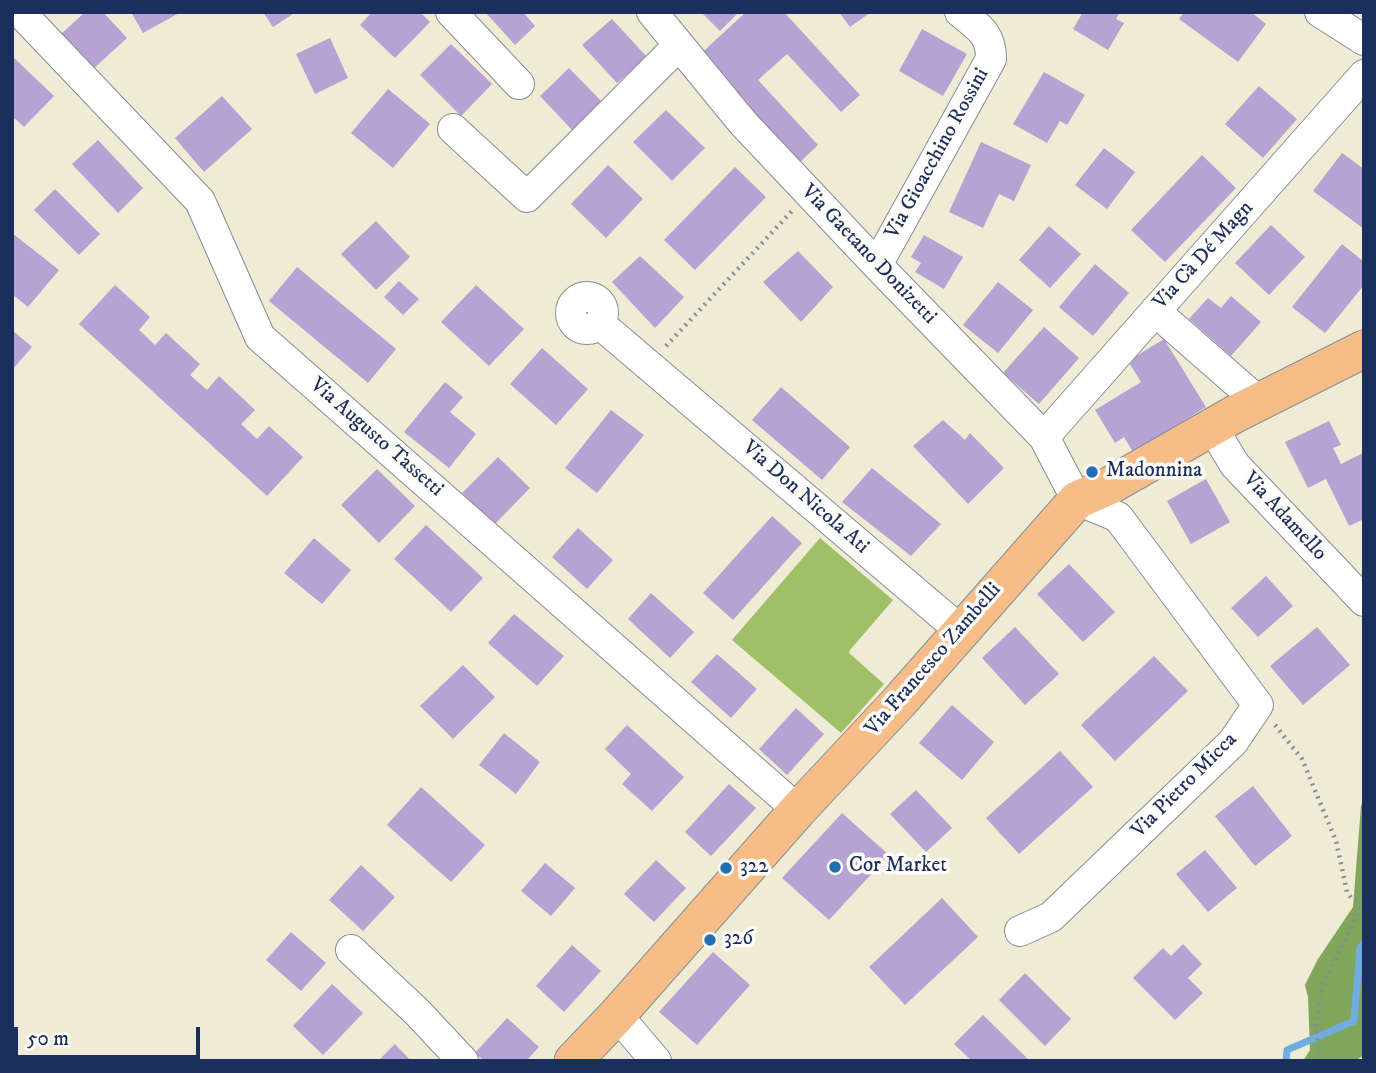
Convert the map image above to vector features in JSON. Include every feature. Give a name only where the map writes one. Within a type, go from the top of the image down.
[{"type":"main road","name":"Via Francesco Zambelli","points":[[573,1061],[798,810],[899,702],[1077,500],[1111,485],[1212,427],[1364,349]]},
{"type":"street","name":"Via Augusto Tassetti","points":[[20,12],[200,201],[260,337],[798,810]]},
{"type":"street","points":[[451,12],[519,84]]},
{"type":"street","name":"Via Gaetano Donizetti","points":[[652,12],[743,123],[1044,436],[1077,500]]},
{"type":"street","name":"Via Gioacchino Rossini","points":[[877,265],[991,59],[991,44],[984,31],[960,12]]},
{"type":"street","points":[[1320,12],[1364,40]]},
{"type":"street","points":[[453,130],[527,197],[679,45]]},
{"type":"street","name":"Via Cà Dé Magn","points":[[1044,436],[1364,75]]},
{"type":"street","points":[[1154,311],[1259,402]]},
{"type":"street","name":"Via Don Nicola Ati","points":[[600,324],[961,631]]},
{"type":"street","name":"Via Adamello","points":[[1212,427],[1235,465],[1364,601]]},
{"type":"street","points":[[1077,500],[1118,517],[1258,705]]},
{"type":"street","name":"Via Pietro Micca","points":[[1020,930],[1051,916],[1233,743],[1258,705]]},
{"type":"street","points":[[351,950],[418,1013],[463,1061]]},
{"type":"street","points":[[617,1015],[656,1061]]},
{"type":"path","points":[[649,364],[809,193]]},
{"type":"path","points":[[1258,705],[1301,759],[1336,841],[1348,892],[1352,899],[1363,903],[1323,985],[1316,1026],[1320,1061]]},
{"type":"green space","points":[[820,538],[893,600],[849,653],[884,684],[841,733],[732,640]]},
{"type":"green space","points":[[1364,798],[1364,1055],[1355,1061],[1303,1061],[1310,1050],[1305,985],[1318,959],[1353,907],[1361,806]]},
{"type":"building","points":[[85,12],[103,12],[127,38],[93,69],[61,34]]},
{"type":"building","points":[[131,12],[181,12],[143,33]]},
{"type":"building","points":[[263,12],[296,12],[273,27]]},
{"type":"building","points":[[372,12],[420,12],[430,22],[395,58],[360,25]]},
{"type":"building","points":[[485,12],[523,12],[535,26],[515,45]]},
{"type":"building","points":[[701,12],[739,12],[720,31]]},
{"type":"building","points":[[746,12],[784,12],[860,95],[841,112],[787,54],[758,80],[818,145],[795,167],[695,59]]},
{"type":"building","points":[[839,12],[871,12],[850,27]]},
{"type":"building","points":[[1083,12],[1120,12],[1116,19],[1124,23],[1108,50],[1073,29]]},
{"type":"building","points":[[1184,12],[1251,12],[1266,24],[1238,62],[1179,19]]},
{"type":"building","points":[[612,19],[647,57],[617,83],[582,45]]},
{"type":"building","points":[[922,29],[967,54],[943,96],[899,71]]},
{"type":"building","points":[[330,38],[348,78],[315,94],[296,54]]},
{"type":"building","points":[[451,44],[492,84],[461,116],[420,75]]},
{"type":"building","points":[[12,56],[54,96],[24,127],[12,116]]},
{"type":"building","points":[[569,68],[603,103],[573,131],[540,96]]},
{"type":"building","points":[[1044,72],[1085,95],[1067,125],[1060,121],[1047,143],[1013,124]]},
{"type":"building","points":[[1259,86],[1297,119],[1263,158],[1225,124]]},
{"type":"building","points":[[388,89],[430,124],[393,168],[351,133]]},
{"type":"building","points":[[222,96],[252,129],[204,172],[175,138]]},
{"type":"building","points":[[666,110],[705,148],[672,181],[633,142]]},
{"type":"building","points":[[98,140],[143,188],[118,213],[72,164]]},
{"type":"building","points":[[981,142],[1031,165],[1014,201],[999,194],[983,228],[949,212]]},
{"type":"building","points":[[1104,148],[1135,172],[1107,209],[1075,185]]},
{"type":"building","points":[[1342,153],[1364,169],[1364,229],[1313,191]]},
{"type":"building","points":[[1202,155],[1236,188],[1165,262],[1131,230]]},
{"type":"building","points":[[608,165],[643,199],[606,238],[571,204]]},
{"type":"building","points":[[735,167],[766,197],[695,270],[664,240]]},
{"type":"building","points":[[55,189],[100,234],[79,255],[34,210]]},
{"type":"building","points":[[376,221],[410,257],[376,290],[341,254]]},
{"type":"building","points":[[1271,225],[1305,257],[1269,295],[1235,263]]},
{"type":"building","points":[[1049,226],[1081,254],[1050,288],[1019,260]]},
{"type":"building","points":[[12,233],[59,270],[28,307],[12,294]]},
{"type":"building","points":[[924,235],[963,257],[944,289],[915,272],[921,263],[911,257]]},
{"type":"building","points":[[1342,244],[1364,262],[1364,285],[1325,333],[1292,307]]},
{"type":"building","points":[[798,251],[833,287],[801,322],[763,282]]},
{"type":"building","points":[[640,256],[684,297],[655,328],[612,282]]},
{"type":"building","points":[[1095,264],[1129,293],[1093,336],[1059,307]]},
{"type":"building","points":[[297,267],[396,349],[368,383],[269,301]]},
{"type":"building","points":[[399,281],[419,299],[403,315],[384,297]]},
{"type":"building","points":[[998,282],[1033,310],[998,353],[963,325]]},
{"type":"building","points":[[115,285],[150,317],[139,330],[155,345],[166,333],[200,364],[190,375],[207,390],[219,376],[255,410],[241,424],[257,439],[269,426],[303,457],[267,496],[79,324]]},
{"type":"building","points":[[476,285],[524,329],[489,366],[441,322]]},
{"type":"building","points":[[1231,296],[1261,322],[1231,356],[1189,319],[1208,298],[1221,308]]},
{"type":"building","points":[[1044,327],[1079,358],[1039,404],[1003,373]]},
{"type":"building","points":[[12,330],[32,347],[12,370]]},
{"type":"building","points":[[1164,339],[1206,407],[1133,452],[1124,437],[1115,443],[1095,410],[1141,382],[1128,361]]},
{"type":"building","points":[[542,348],[588,389],[556,425],[510,384]]},
{"type":"building","points":[[445,382],[463,397],[450,412],[476,434],[449,468],[404,432]]},
{"type":"building","points":[[781,387],[850,447],[822,480],[752,420]]},
{"type":"building","points":[[611,410],[644,435],[597,493],[565,468]]},
{"type":"building","points":[[943,420],[965,440],[970,433],[1004,468],[968,504],[913,446]]},
{"type":"building","points":[[1329,421],[1341,445],[1333,448],[1341,464],[1363,453],[1364,455],[1364,519],[1349,526],[1326,479],[1308,488],[1285,442]]},
{"type":"building","points":[[498,457],[530,488],[494,525],[462,493]]},
{"type":"building","points":[[872,468],[941,524],[911,556],[842,502]]},
{"type":"building","points":[[377,469],[415,506],[379,543],[341,505]]},
{"type":"building","points":[[1206,479],[1230,522],[1191,544],[1167,501]]},
{"type":"building","points":[[772,516],[802,543],[733,620],[703,593]]},
{"type":"building","points":[[426,525],[483,578],[451,612],[394,559]]},
{"type":"building","points":[[578,528],[613,560],[587,589],[552,557]]},
{"type":"building","points":[[314,538],[351,570],[322,604],[284,573]]},
{"type":"building","points":[[1069,564],[1115,612],[1083,642],[1037,594]]},
{"type":"building","points":[[1266,576],[1293,606],[1258,637],[1231,608]]},
{"type":"building","points":[[651,593],[694,632],[670,658],[628,619]]},
{"type":"building","points":[[514,614],[564,656],[537,686],[488,643]]},
{"type":"building","points":[[1015,627],[1059,674],[1025,705],[982,658]]},
{"type":"building","points":[[1317,627],[1350,665],[1303,705],[1270,666]]},
{"type":"building","points":[[717,654],[757,689],[731,718],[691,682]]},
{"type":"building","points":[[1154,656],[1188,691],[1115,761],[1081,725]]},
{"type":"building","points":[[463,665],[495,697],[453,739],[420,706]]},
{"type":"building","points":[[952,705],[994,742],[962,780],[919,743]]},
{"type":"building","points":[[796,708],[824,734],[787,775],[759,749]]},
{"type":"building","points":[[627,725],[684,777],[652,811],[622,784],[631,774],[605,749]]},
{"type":"building","points":[[504,733],[540,762],[516,794],[479,765]]},
{"type":"building","points":[[1060,751],[1093,787],[1019,854],[986,818]]},
{"type":"building","points":[[729,784],[756,808],[711,856],[685,832]]},
{"type":"building","points":[[1253,786],[1292,836],[1255,866],[1215,816]]},
{"type":"building","points":[[421,787],[485,845],[451,882],[387,825]]},
{"type":"building","points":[[916,790],[952,828],[926,852],[890,814]]},
{"type":"building","name":"Cor Market","points":[[842,813],[889,855],[829,920],[782,878]]},
{"type":"building","points":[[1205,850],[1237,888],[1208,912],[1176,874]]},
{"type":"building","points":[[656,860],[686,888],[654,922],[624,894]]},
{"type":"building","points":[[545,863],[575,888],[551,916],[521,891]]},
{"type":"building","points":[[361,865],[395,897],[363,931],[329,900]]},
{"type":"building","points":[[942,898],[978,937],[905,1005],[869,967]]},
{"type":"building","points":[[291,932],[326,963],[301,991],[266,960]]},
{"type":"building","points":[[1183,944],[1202,964],[1188,978],[1203,993],[1175,1020],[1133,978],[1163,948],[1171,956]]},
{"type":"building","points":[[572,945],[601,971],[564,1012],[536,986]]},
{"type":"building","points":[[713,952],[750,985],[697,1045],[659,1012]]},
{"type":"building","points":[[1025,973],[1071,1019],[1045,1046],[999,1000]]},
{"type":"building","points":[[332,984],[363,1013],[323,1055],[293,1026]]},
{"type":"building","points":[[983,1015],[1030,1061],[972,1061],[954,1044]]},
{"type":"building","points":[[507,1018],[539,1047],[526,1061],[484,1061],[475,1053]]},
{"type":"building","points":[[395,1044],[411,1061],[378,1061]]},
{"type":"waterway","points":[[1286,1061],[1287,1050],[1354,1021],[1360,948],[1364,943]]},
{"type":"place","name":"Madonnina","points":[[1092,472]]},
{"type":"place","name":"Cor Market","points":[[835,867]]},
{"type":"place","name":"322","points":[[726,868]]},
{"type":"place","name":"326","points":[[710,940]]}]
